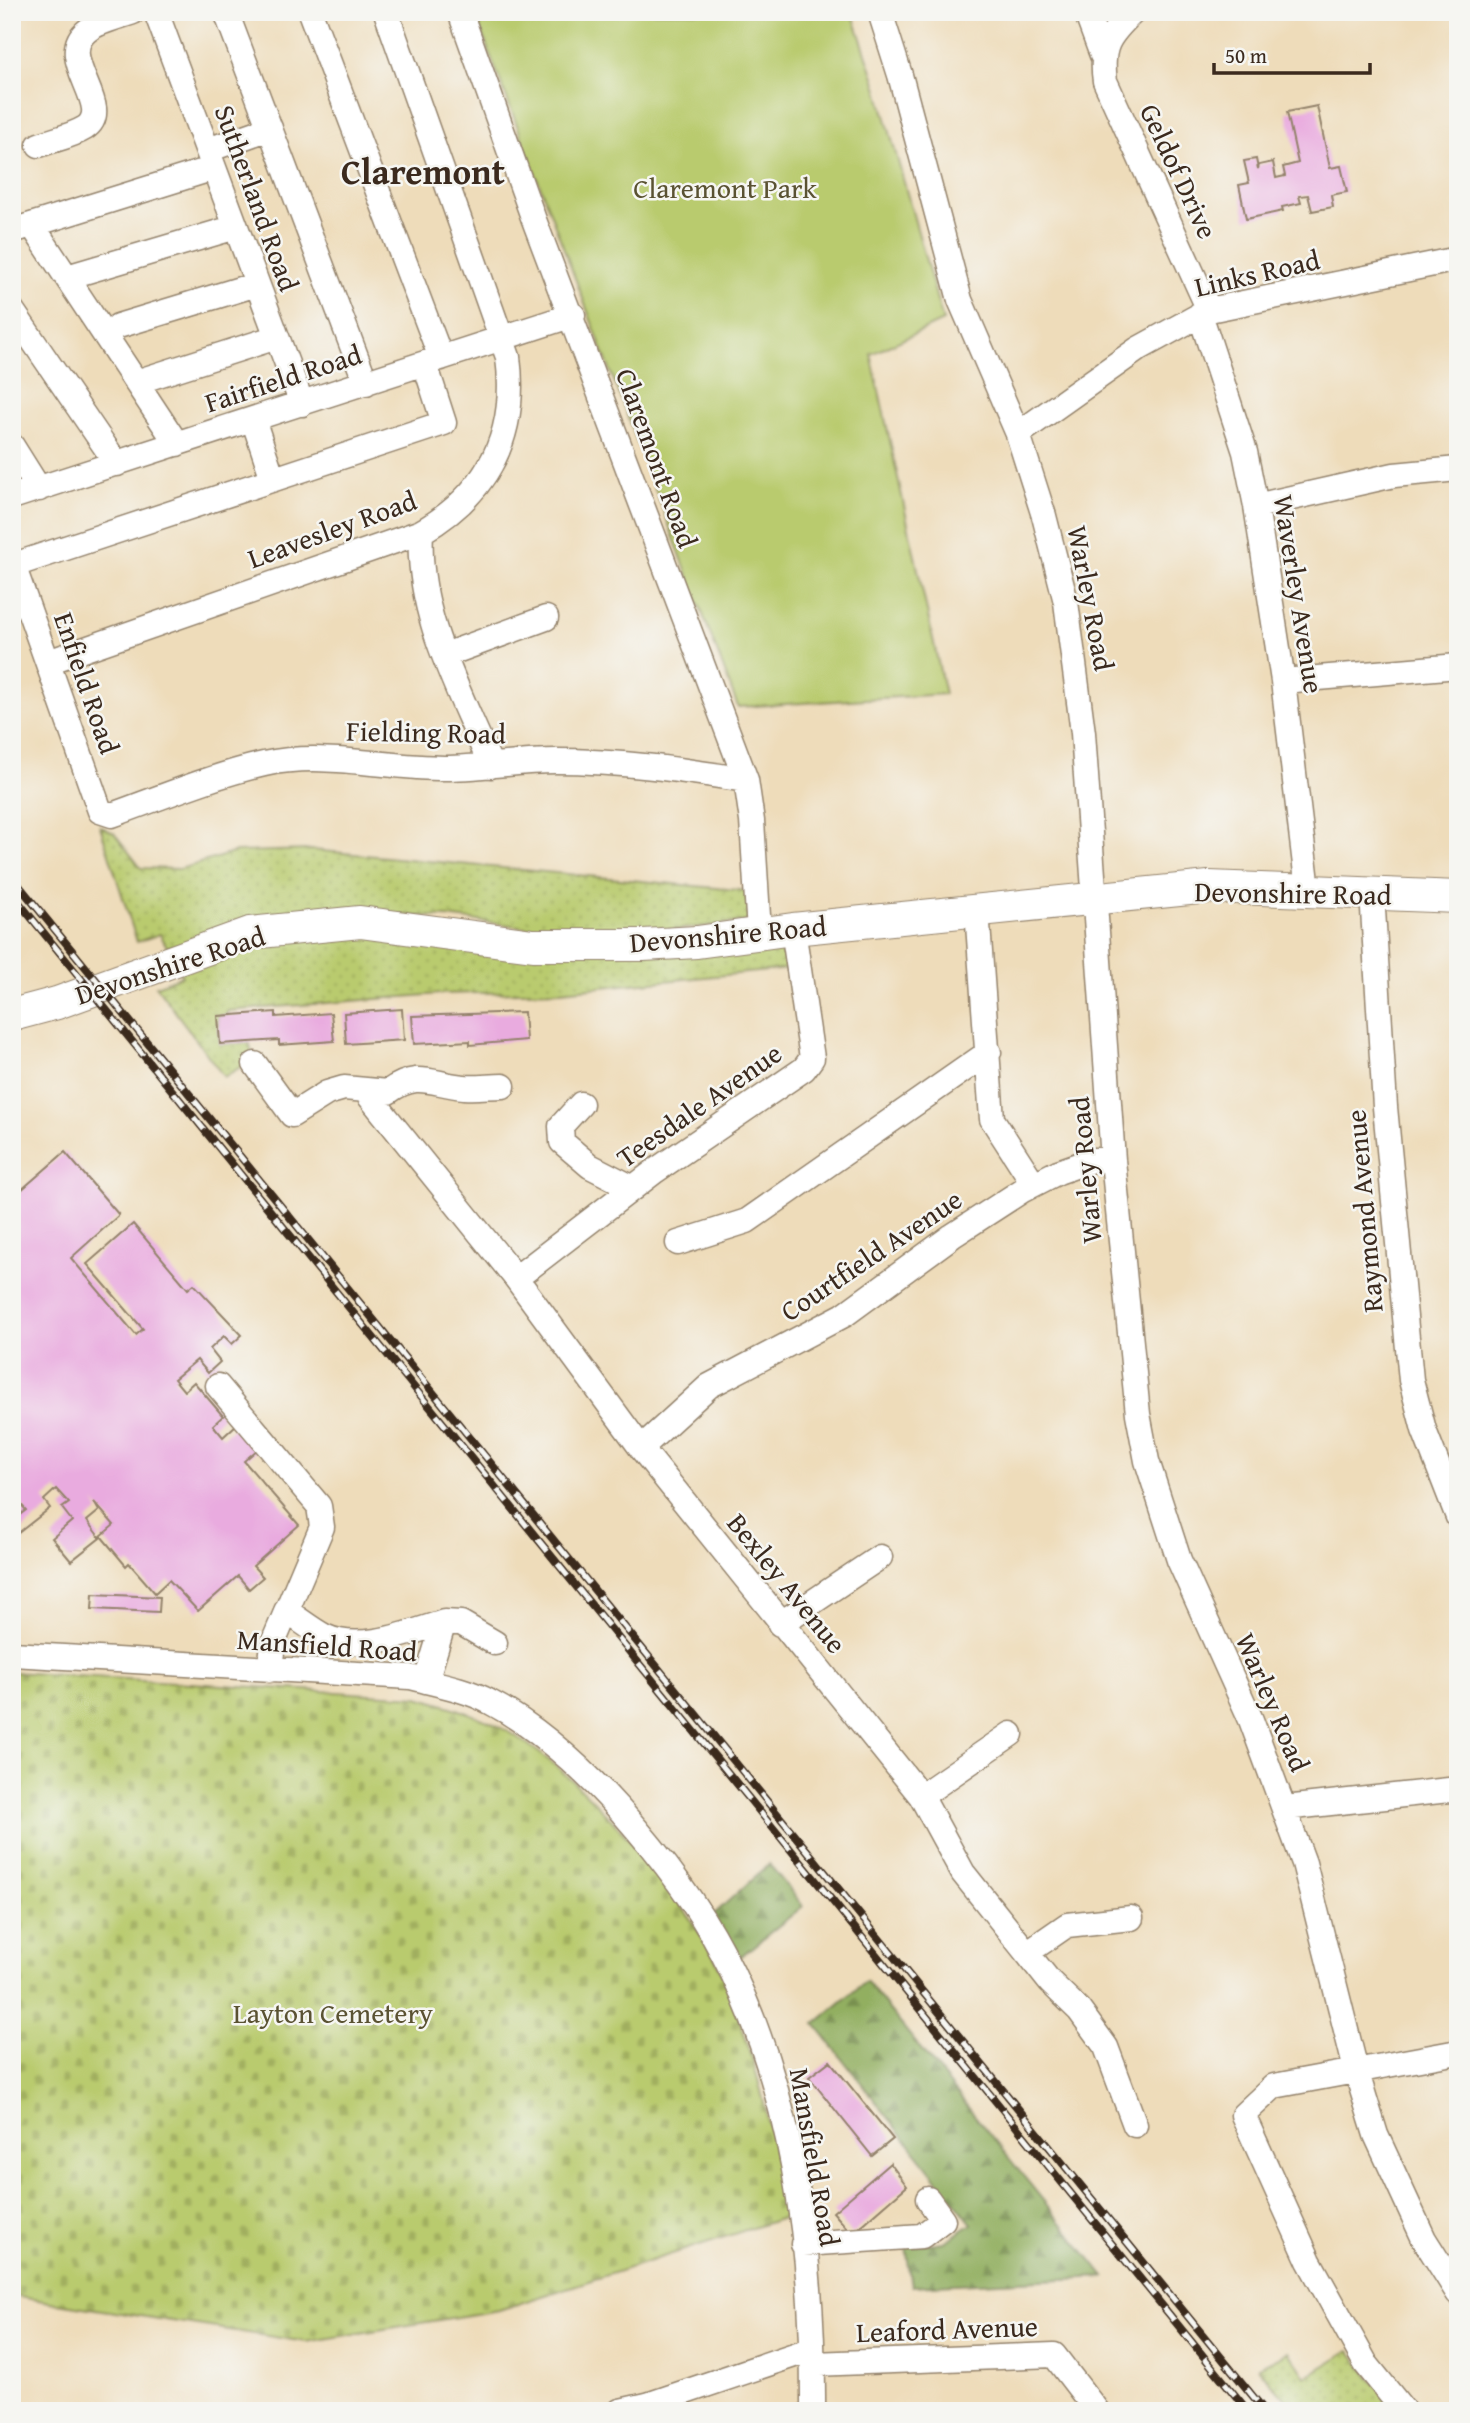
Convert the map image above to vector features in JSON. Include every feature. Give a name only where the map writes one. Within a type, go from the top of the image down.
[{"type":"main road","name":"Devonshire Road","points":[[12,1015],[57,1003],[250,933],[360,922],[533,945],[590,945],[697,942],[759,932],[1209,887],[1458,897]]},
{"type":"street","points":[[39,145],[85,128],[93,119],[94,108],[75,53],[88,29],[133,12]]},
{"type":"street","name":"Sutherland Road","points":[[156,12],[302,404]]},
{"type":"street","points":[[226,12],[366,383]]},
{"type":"street","points":[[13,563],[444,423],[433,361],[310,12]]},
{"type":"street","name":"Leavesley Road","points":[[48,663],[421,532],[444,518],[466,499],[495,458],[503,436],[511,381],[503,337],[387,12]]},
{"type":"street","name":"Claremont Road","points":[[460,12],[534,220],[573,315],[746,780],[752,821],[759,932]]},
{"type":"street","name":"Warley Road","points":[[880,12],[900,75],[960,300],[1018,434],[1056,561],[1072,641],[1083,733],[1113,1160],[1138,1414],[1147,1461],[1179,1560],[1251,1720],[1285,1808],[1318,1910],[1356,2070],[1376,2135],[1424,2239],[1458,2293]]},
{"type":"street","name":"Geldof Drive","points":[[1086,12],[1101,55],[1105,81],[1205,312]]},
{"type":"street","points":[[1101,55],[1115,30],[1132,12]]},
{"type":"street","points":[[177,444],[67,277],[22,228],[211,159],[270,128]]},
{"type":"street","points":[[67,277],[236,227]]},
{"type":"street","name":"Links Road","points":[[1018,434],[1138,349],[1205,312],[1458,259]]},
{"type":"street","points":[[118,326],[257,284]]},
{"type":"street","points":[[12,310],[117,464]]},
{"type":"street","name":"Waverley Avenue","points":[[1205,312],[1256,506],[1283,681],[1308,890]]},
{"type":"street","name":"Fairfield Road","points":[[12,497],[573,315]]},
{"type":"street","points":[[136,382],[277,337]]},
{"type":"street","points":[[253,419],[273,479]]},
{"type":"street","points":[[12,446],[39,489]]},
{"type":"street","points":[[1256,506],[1394,475],[1458,469]]},
{"type":"street","points":[[421,532],[419,565],[423,593],[445,655],[491,766]]},
{"type":"street","name":"Enfield Road","points":[[13,563],[100,811],[112,815]]},
{"type":"street","points":[[445,655],[546,618]]},
{"type":"street","points":[[1283,681],[1458,666]]},
{"type":"street","name":"Fielding Road","points":[[112,815],[230,774],[265,764],[303,759],[444,768],[554,761],[604,763],[672,769],[746,780]]},
{"type":"street","name":"Raymond Avenue","points":[[1371,893],[1385,1107],[1402,1312],[1411,1380],[1424,1430],[1448,1468],[1458,1517]]},
{"type":"street","points":[[977,910],[992,1119],[1034,1184]]},
{"type":"street","name":"Teesdale Avenue","points":[[516,1278],[633,1188],[804,1069],[812,1058],[793,929]]},
{"type":"street","points":[[678,1243],[747,1221],[989,1052]]},
{"type":"street","points":[[255,1064],[292,1115],[327,1093],[344,1088],[388,1092],[402,1082],[423,1078],[463,1087],[503,1086]]},
{"type":"street","name":"Bexley Avenue","points":[[366,1092],[516,1278],[641,1448],[921,1796],[962,1873],[1050,1982],[1079,2010],[1106,2047],[1135,2125]]},
{"type":"street","points":[[581,1104],[561,1126],[562,1142],[590,1166],[633,1188]]},
{"type":"street","name":"Courtfield Avenue","points":[[641,1448],[709,1386],[844,1315],[952,1236],[1034,1184],[1093,1160],[1113,1160]]},
{"type":"street","points":[[218,1386],[319,1506],[322,1527],[273,1643],[270,1670]]},
{"type":"street","points":[[780,1624],[880,1557]]},
{"type":"street","points":[[286,1611],[325,1636],[346,1640],[369,1641],[444,1622],[461,1623],[495,1643]]},
{"type":"street","points":[[426,1681],[444,1622]]},
{"type":"street","name":"Mansfield Road","points":[[12,1654],[410,1677],[489,1702],[556,1747],[606,1794],[657,1852],[723,1952],[771,2068],[788,2139],[803,2244],[813,2356],[813,2411]]},
{"type":"street","points":[[921,1796],[1011,1734]]},
{"type":"street","points":[[1285,1808],[1458,1789]]},
{"type":"street","points":[[1028,1952],[1068,1925],[1131,1918]]},
{"type":"street","points":[[1404,2411],[1366,2364],[1309,2261],[1243,2115],[1274,2085],[1458,2052]]},
{"type":"street","points":[[803,2244],[922,2236],[943,2220],[928,2199]]},
{"type":"street","name":"Leaford Avenue","points":[[813,2356],[1054,2355],[1097,2411]]},
{"type":"street","points":[[620,2411],[813,2356]]},
{"type":"green space","name":"Claremont Park","points":[[474,12],[852,12],[876,83],[943,321],[871,354],[945,694],[738,707]]},
{"type":"green space","points":[[100,826],[114,833],[141,868],[180,869],[236,852],[312,850],[748,891],[750,921],[647,933],[556,931],[447,917],[353,914],[167,947],[160,934],[137,942]]},
{"type":"green space","points":[[250,933],[473,936],[751,933],[779,951],[788,969],[560,991],[440,994],[227,1011],[227,1015],[218,1016],[220,1044],[249,1042],[254,1059],[224,1077],[156,986],[182,976],[173,960]]},
{"type":"green space","name":"Layton Cemetery","points":[[12,1672],[418,1697],[486,1720],[536,1750],[565,1774],[622,1832],[674,1896],[717,1962],[751,2054],[771,2135],[786,2217],[499,2310],[306,2342],[12,2296]]},
{"type":"green space","points":[[769,1864],[803,1906],[735,1961],[711,1917]]},
{"type":"green space","points":[[866,1981],[1105,2277],[912,2286],[906,2247],[944,2242],[972,2224],[815,2024]]},
{"type":"green space","points":[[1350,2350],[1395,2411],[1296,2411],[1258,2367],[1289,2352],[1306,2377]]},
{"type":"building","points":[[1317,106],[1330,168],[1341,166],[1347,192],[1331,195],[1333,207],[1312,211],[1308,195],[1299,196],[1301,203],[1282,207],[1283,211],[1246,219],[1239,185],[1249,183],[1244,161],[1256,159],[1258,169],[1259,165],[1273,162],[1276,178],[1285,176],[1283,167],[1298,163],[1287,112]]},
{"type":"building","points":[[402,1009],[404,1040],[346,1044],[344,1013]]},
{"type":"building","points":[[276,1012],[276,1017],[331,1013],[334,1041],[279,1045],[279,1040],[220,1044],[218,1016]]},
{"type":"building","points":[[524,1012],[526,1040],[470,1045],[470,1041],[414,1044],[412,1016]]},
{"type":"building","points":[[65,1152],[119,1215],[71,1258],[136,1335],[143,1329],[87,1264],[133,1224],[188,1289],[194,1284],[242,1335],[232,1344],[224,1336],[210,1349],[220,1362],[208,1373],[197,1360],[174,1379],[184,1391],[194,1382],[223,1416],[213,1425],[223,1437],[236,1425],[258,1449],[244,1461],[299,1525],[253,1566],[263,1577],[249,1589],[238,1576],[198,1611],[169,1580],[155,1593],[129,1563],[126,1566],[101,1536],[114,1525],[94,1502],[99,1511],[87,1521],[100,1538],[71,1561],[52,1538],[72,1521],[62,1508],[69,1503],[56,1489],[44,1500],[50,1508],[12,1538],[12,1521],[26,1510],[12,1494],[12,1198]]},
{"type":"building","points":[[93,1594],[160,1597],[159,1612],[92,1609]]},
{"type":"building","points":[[830,2061],[893,2139],[872,2156],[809,2077]]},
{"type":"building","points":[[890,2163],[907,2186],[852,2234],[833,2212]]},
{"type":"railway","points":[[12,877],[1265,2411]]},
{"type":"railway","points":[[12,894],[1248,2411]]},
{"type":"district","name":"Claremont","points":[[423,172]]}]
